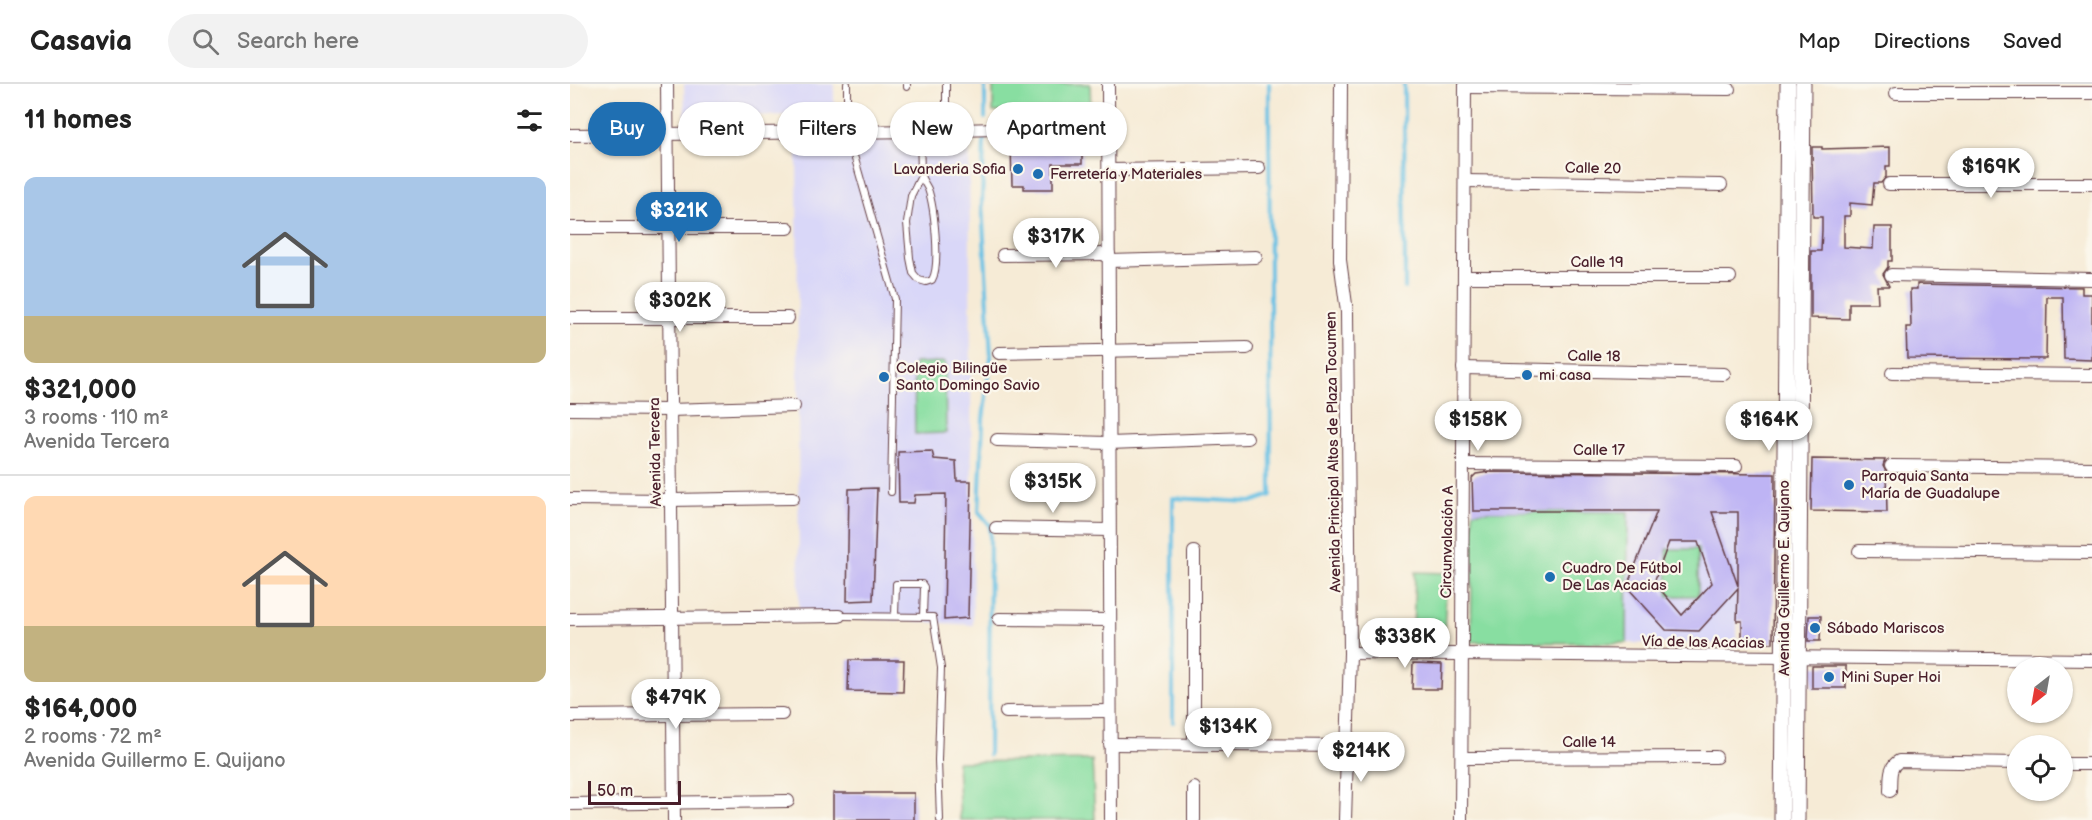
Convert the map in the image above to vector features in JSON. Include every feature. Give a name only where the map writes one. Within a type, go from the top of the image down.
[{"type":"street","name":"Avenida Tercera","points":[[667,84],[674,820]]},
{"type":"street","points":[[1108,84],[1108,102]]},
{"type":"street","name":"Avenida Principal Altos de Plaza Tocumen","points":[[1341,84],[1340,260],[1347,312],[1350,653],[1346,820]]},
{"type":"street","name":"Avenida Guillermo E. Quijano","points":[[1788,84],[1795,201]]},
{"type":"street","name":"Avenida Guillermo E. Quijano","points":[[1789,819],[1795,201],[1803,84]]},
{"type":"street","points":[[1465,86],[1729,89]]},
{"type":"street","name":"Circunvalación A","points":[[1461,820],[1465,86]]},
{"type":"street","points":[[1896,93],[2092,93]]},
{"type":"street","points":[[570,135],[777,132]]},
{"type":"street","points":[[1109,156],[1111,820]]},
{"type":"street","points":[[1109,171],[1258,168]]},
{"type":"street","name":"Calle 20","points":[[1465,181],[1721,185]]},
{"type":"street","points":[[1889,184],[2092,184]]},
{"type":"street","points":[[570,228],[788,228]]},
{"type":"street","points":[[1003,255],[1256,257]]},
{"type":"street","points":[[1891,275],[2092,279]]},
{"type":"street","name":"Calle 19","points":[[1464,277],[1730,277]]},
{"type":"street","points":[[572,318],[788,318]]},
{"type":"street","points":[[999,353],[1247,348]]},
{"type":"street","name":"Calle 18","points":[[1463,368],[1724,374]]},
{"type":"street","points":[[1892,373],[2092,375]]},
{"type":"street","points":[[570,409],[670,410],[794,406]]},
{"type":"street","points":[[997,440],[1109,443],[1247,438]]},
{"type":"street","name":"Calle 17","points":[[1462,464],[1736,466]]},
{"type":"street","points":[[1890,466],[2092,468]]},
{"type":"street","points":[[570,499],[793,498]]},
{"type":"street","points":[[996,528],[1109,530]]},
{"type":"street","points":[[1859,551],[2092,554]]},
{"type":"street","points":[[1194,552],[1194,744]]},
{"type":"street","points":[[570,619],[839,616]]},
{"type":"street","points":[[999,619],[1109,620]]},
{"type":"street","name":"Vía de las Acacias","points":[[1350,653],[2092,660]]},
{"type":"street","points":[[1006,712],[1110,711]]},
{"type":"street","points":[[570,716],[782,714]]},
{"type":"street","points":[[1110,744],[1347,746]]},
{"type":"street","name":"Calle 14","points":[[1462,758],[1716,757]]},
{"type":"street","points":[[1890,791],[1891,769],[1893,764],[1899,761],[2007,763]]},
{"type":"street","points":[[2073,764],[2092,764]]},
{"type":"street","points":[[1194,788],[1194,820]]},
{"type":"street","points":[[570,804],[789,801]]},
{"type":"lane","points":[[847,84],[847,102]]},
{"type":"lane","points":[[946,84],[946,102]]},
{"type":"lane","points":[[854,156],[895,299],[891,492]]},
{"type":"lane","points":[[921,156],[921,176],[932,205],[935,236],[936,273],[932,280],[926,282],[919,280],[913,273],[908,223],[911,196],[921,176]]},
{"type":"lane","points":[[895,616],[896,584],[916,582],[924,587],[923,616]]},
{"type":"lane","points":[[839,616],[931,616],[934,619],[941,668],[938,760],[940,820]]},
{"type":"shaded area","points":[[684,84],[834,84],[834,102],[777,102],[777,115],[765,115],[765,102],[685,102]]},
{"type":"shaded area","name":"Colegio Bilingüe Santo Domingo Savio","points":[[890,138],[890,156],[969,156],[973,625],[799,614],[797,156],[878,156],[878,139]]},
{"type":"shaded area","points":[[1738,511],[1737,644],[1627,643],[1628,512]]},
{"type":"green space","points":[[993,84],[1090,84],[1091,102],[993,102]]},
{"type":"green space","points":[[945,362],[946,433],[915,434],[914,363]]},
{"type":"green space","name":"Cuadro De Fútbol De Las Acacias","points":[[1473,511],[1628,512],[1627,643],[1471,642]]},
{"type":"green space","points":[[1667,549],[1698,549],[1698,596],[1668,596]]},
{"type":"green space","points":[[1415,572],[1447,573],[1444,634],[1413,633]]},
{"type":"green space","points":[[1092,760],[1095,820],[960,820],[957,762]]},
{"type":"building","points":[[1812,147],[1822,147],[1822,149],[1890,147],[1890,166],[1886,166],[1886,177],[1881,183],[1874,183],[1872,205],[1850,203],[1850,216],[1844,216],[1844,247],[1873,249],[1874,227],[1892,227],[1892,261],[1888,261],[1888,267],[1883,274],[1889,286],[1877,286],[1878,303],[1849,303],[1849,319],[1811,318],[1811,251],[1821,251],[1822,230],[1822,217],[1813,217]]},
{"type":"building","name":"Ferretería y Materiales","points":[[1011,156],[1082,156],[1082,164],[1053,164],[1053,189],[1024,189],[1024,185],[1012,185]]},
{"type":"building","points":[[1917,284],[2082,287],[2082,294],[2092,294],[2092,360],[2064,359],[2063,297],[2047,297],[2046,359],[1907,358],[1906,327],[1911,327],[1910,289],[1917,289]]},
{"type":"building","points":[[932,451],[934,459],[956,461],[957,481],[971,481],[968,618],[944,620],[946,494],[915,495],[914,503],[899,503],[898,452]]},
{"type":"building","name":"Parroquia Santa María de Guadalupe","points":[[1812,459],[1885,460],[1883,466],[1886,472],[1887,512],[1811,511]]},
{"type":"building","points":[[1490,472],[1775,474],[1773,643],[1742,643],[1742,621],[1737,621],[1738,588],[1699,631],[1666,630],[1628,588],[1633,584],[1629,581],[1657,511],[1473,511],[1472,478],[1476,474]],"holes":[[[1712,512],[1738,512],[1738,586]],[[1669,542],[1698,542],[1712,583],[1682,615],[1654,582]]]},
{"type":"building","points":[[877,488],[873,600],[847,601],[849,489]]},
{"type":"building","name":"Sábado Mariscos","points":[[1809,616],[1821,616],[1820,641],[1808,641]]},
{"type":"building","points":[[849,660],[904,660],[903,692],[848,691]]},
{"type":"building","points":[[1413,663],[1442,664],[1441,689],[1412,689]]},
{"type":"building","name":"Mini Super Hoi","points":[[1812,666],[1846,666],[1846,688],[1812,688]]},
{"type":"building","points":[[833,793],[914,793],[914,820],[833,820]]},
{"type":"waterway","points":[[985,84],[985,118]]},
{"type":"waterway","points":[[1173,722],[1173,498],[1251,502],[1271,495],[1269,84]]},
{"type":"waterway","points":[[1404,84],[1405,288]]},
{"type":"waterway","points":[[984,139],[982,205],[991,357],[983,419],[979,512],[990,525],[989,755]]},
{"type":"place","name":"Lavanderia Sofia","points":[[1018,169]]},
{"type":"place","name":"Ferretería y Materiales","points":[[1038,174]]},
{"type":"place","name":"mi casa","points":[[1527,375]]},
{"type":"place","name":"Colegio Bilingüe Santo Domingo Savio","points":[[884,377]]},
{"type":"place","name":"Parroquia Santa María de Guadalupe","points":[[1849,485]]},
{"type":"place","name":"Cuadro De Fútbol De Las Acacias","points":[[1550,577]]},
{"type":"place","name":"Sábado Mariscos","points":[[1815,628]]},
{"type":"place","name":"Mini Super Hoi","points":[[1829,677]]}]
